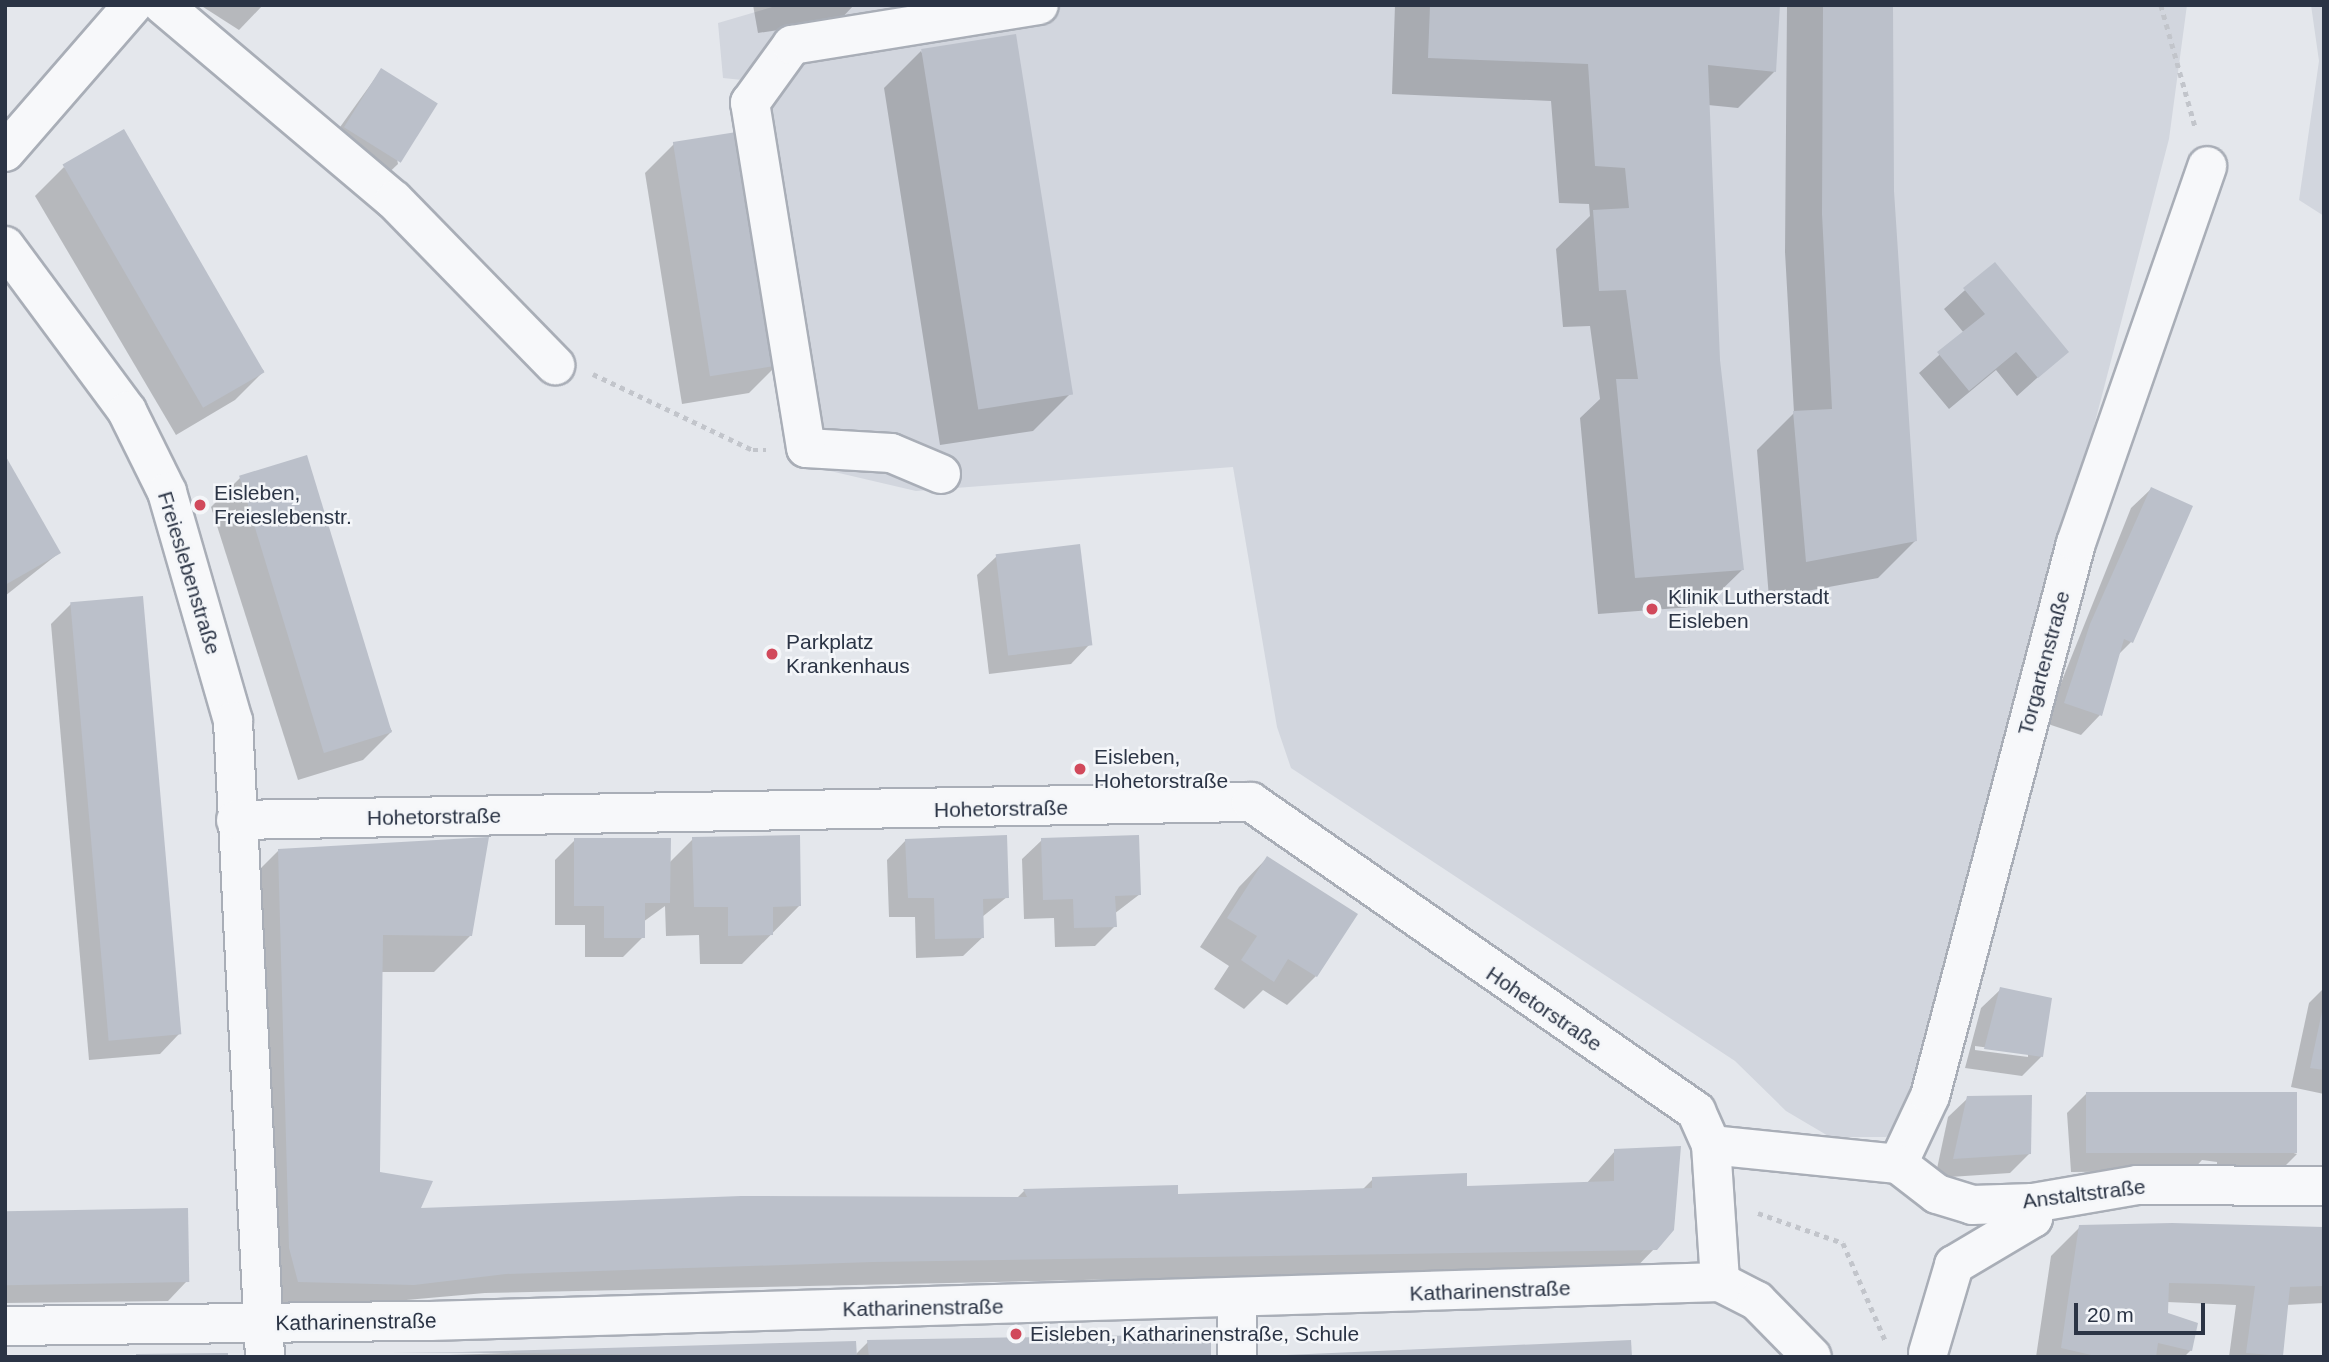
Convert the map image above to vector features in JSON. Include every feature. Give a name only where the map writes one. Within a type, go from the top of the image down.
[{"type":"street","points":[[5,152],[133,5]]},
{"type":"street","points":[[163,5],[394,200],[555,365]]},
{"type":"street","points":[[941,474],[891,453],[806,448],[750,103],[792,45],[1039,5]]},
{"type":"street","name":"Torgartenstraße","points":[[1898,1164],[1930,1096],[2076,542],[2207,166]]},
{"type":"street","name":"Freieslebenstraße","points":[[5,246],[127,411],[167,492],[233,721],[236,820],[265,1340]]},
{"type":"street","name":"Hohetorstraße","points":[[236,820],[1251,802],[1547,1013],[1696,1111],[1711,1145]]},
{"type":"street","points":[[1720,1282],[1711,1145],[1898,1164]]},
{"type":"street","name":"Anstaltstraße","points":[[1898,1164],[1937,1194],[1972,1205],[2034,1203],[2137,1185],[2324,1186]]},
{"type":"street","points":[[1928,1353],[1954,1265],[2033,1218],[2034,1203]]},
{"type":"street","name":"Katharinenstraße","points":[[5,1326],[265,1340],[1720,1282],[1757,1301],[1812,1357]]},
{"type":"street","points":[[1237,1300],[1237,1357]]},
{"type":"path","points":[[2161,5],[2207,166]]},
{"type":"path","points":[[555,365],[602,376],[753,450],[806,448]]},
{"type":"path","points":[[1715,1214],[1763,1213],[1843,1243],[1880,1329]]},
{"type":"shaded area","name":"Klinik Lutherstadt Eisleben","points":[[779,5],[2187,5],[2169,139],[1913,1118],[1886,1137],[1830,1137],[1786,1111],[1735,1061],[1291,768],[1277,727],[1233,467],[916,491],[796,463],[742,80],[723,78],[718,23]]},
{"type":"shaded area","points":[[2311,5],[2324,5],[2324,216],[2299,200],[2319,61]]},
{"type":"building","points":[[1430,5],[1780,5],[1776,72],[1708,65],[1720,360],[1744,570],[1635,578],[1616,379],[1638,379],[1626,290],[1599,291],[1593,210],[1629,208],[1625,168],[1595,166],[1588,64],[1428,58]]},
{"type":"building","points":[[1823,5],[1893,5],[1894,191],[1917,541],[1806,562],[1793,411],[1832,409],[1822,214]]},
{"type":"building","points":[[1016,34],[1073,395],[978,410],[921,49]]},
{"type":"building","points":[[381,68],[438,104],[401,163],[344,127]]},
{"type":"building","points":[[124,129],[265,372],[203,408],[63,165]]},
{"type":"building","points":[[743,131],[780,365],[710,376],[673,142]]},
{"type":"building","points":[[1995,262],[2069,352],[2038,378],[2016,352],[1969,391],[1937,352],[1985,314],[1963,288]]},
{"type":"building","points":[[5,455],[61,553],[5,585]]},
{"type":"building","points":[[307,455],[392,732],[324,753],[239,476]]},
{"type":"building","points":[[2151,487],[2193,506],[2133,643],[2124,639],[2102,716],[2064,703],[2090,624]]},
{"type":"building","points":[[1080,544],[1092,645],[1008,656],[996,554]]},
{"type":"building","points":[[143,596],[181,1034],[109,1041],[70,602]]},
{"type":"building","points":[[800,835],[801,906],[773,907],[773,935],[728,936],[728,907],[694,907],[692,837]]},
{"type":"building","points":[[1007,835],[1009,898],[983,899],[984,938],[935,939],[934,898],[908,898],[905,839]]},
{"type":"building","points":[[1139,835],[1141,895],[1115,896],[1117,927],[1074,928],[1073,899],[1043,900],[1041,838]]},
{"type":"building","points":[[489,837],[472,936],[383,935],[380,1172],[433,1181],[421,1208],[741,1196],[1027,1197],[1023,1189],[1178,1185],[1178,1194],[1372,1188],[1372,1177],[1467,1173],[1467,1186],[1614,1181],[1614,1149],[1681,1146],[1674,1230],[1657,1250],[873,1262],[506,1274],[414,1285],[298,1282],[289,1248],[278,849]]},
{"type":"building","points":[[574,838],[671,838],[670,903],[645,903],[645,938],[604,938],[604,906],[574,906]]},
{"type":"building","points":[[1267,856],[1358,914],[1317,977],[1288,959],[1274,982],[1241,960],[1257,936],[1227,918]]},
{"type":"building","points":[[2000,987],[2052,998],[2043,1057],[1984,1049]]},
{"type":"building","points":[[2324,1007],[2324,1070],[2310,1068]]},
{"type":"building","points":[[2086,1092],[2297,1092],[2297,1153],[2086,1153]]},
{"type":"building","points":[[2032,1095],[2031,1154],[1953,1159],[1967,1096]]},
{"type":"building","points":[[188,1208],[189,1282],[6,1285],[5,1211]]},
{"type":"building","points":[[2172,1223],[2324,1227],[2324,1286],[2290,1287],[2283,1356],[2246,1353],[2255,1286],[2218,1284],[2169,1283],[2168,1313],[2198,1323],[2192,1351],[2158,1343],[2156,1357],[2100,1357],[2061,1348],[2079,1225]]},
{"type":"building","points":[[1211,1334],[1211,1357],[869,1357],[867,1340]]},
{"type":"building","points":[[1631,1340],[1632,1357],[1286,1357],[1286,1355]]},
{"type":"building","points":[[856,1341],[857,1357],[391,1352],[462,1352]]},
{"type":"building","points":[[228,1353],[228,1357],[136,1357],[136,1354]]},
{"type":"place","name":"Eisleben, Freieslebenstr.","points":[[200,505]]},
{"type":"place","name":"Klinik Lutherstadt Eisleben","points":[[1652,609]]},
{"type":"place","name":"Parkplatz Krankenhaus","points":[[772,654]]},
{"type":"place","name":"Eisleben, Hohetorstraße","points":[[1080,769]]},
{"type":"place","name":"Eisleben, Katharinenstraße, Schule","points":[[1016,1334]]}]
